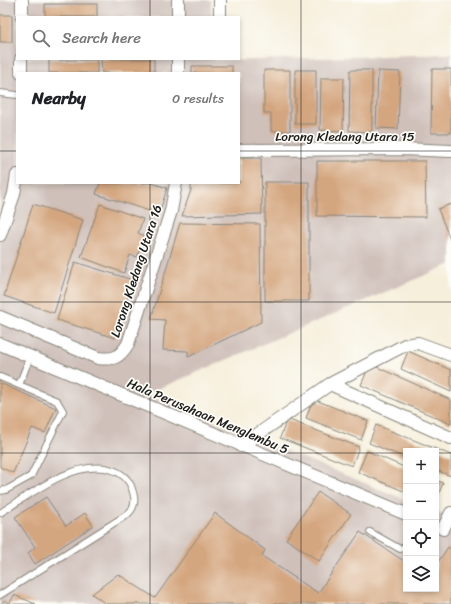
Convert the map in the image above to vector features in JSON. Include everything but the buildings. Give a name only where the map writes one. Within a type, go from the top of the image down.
[{"type":"street","points":[[22,0],[22,16]]},
{"type":"street","points":[[178,0],[178,16]]},
{"type":"street","points":[[220,16],[220,0],[228,0]]},
{"type":"street","points":[[21,60],[21,72]]},
{"type":"street","points":[[178,60],[178,72]]},
{"type":"street","name":"Lorong Kledang Utara 15","points":[[240,150],[402,149],[451,151]]},
{"type":"street","points":[[0,236],[14,194],[16,181]]},
{"type":"street","name":"Lorong Kledang Utara 16","points":[[0,317],[98,358],[110,360],[121,354],[128,344],[171,211],[176,184]]},
{"type":"street","points":[[241,446],[330,384],[411,343],[418,343],[451,355]]},
{"type":"street","name":"Hala Perusahaan Menglembu 5","points":[[0,344],[403,513]]},
{"type":"street","points":[[330,384],[451,438]]},
{"type":"street","points":[[444,529],[451,513]]},
{"type":"lane","points":[[0,94],[16,95]]},
{"type":"lane","points":[[19,385],[30,357]]},
{"type":"lane","points":[[0,377],[57,401],[63,412],[31,476],[6,490],[0,491]]},
{"type":"lane","points":[[0,513],[56,478],[87,468],[114,469],[123,475],[130,484],[135,502],[133,509],[128,514],[0,595]]},
{"type":"lane","points":[[370,532],[400,549],[403,548]]},
{"type":"shaded area","points":[[0,0],[211,0],[212,16],[16,16],[16,60],[214,61],[451,54],[451,264],[146,394],[403,499],[403,592],[439,592],[439,513],[451,518],[451,604],[0,604]]}]
